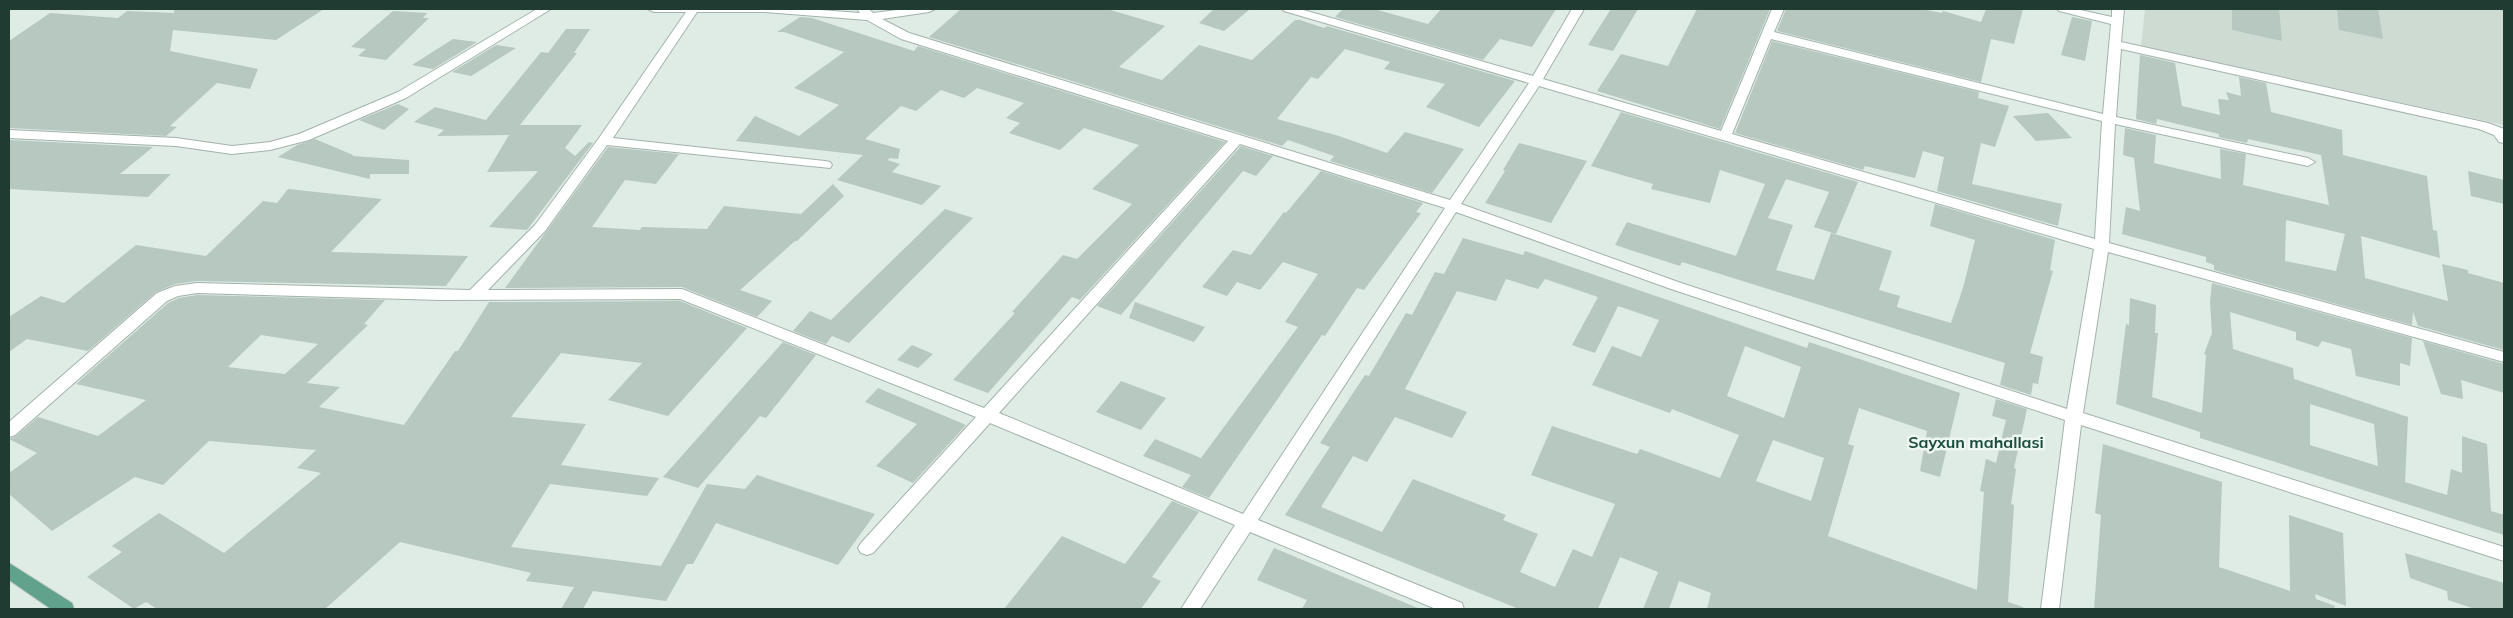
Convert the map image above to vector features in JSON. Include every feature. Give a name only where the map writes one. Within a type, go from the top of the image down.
[{"type":"main road","points":[[9,570],[65,609]]},
{"type":"street","points":[[9,134],[176,142],[232,150],[270,146],[304,137],[402,95],[545,9]]},
{"type":"street","points":[[654,9],[766,9],[867,13],[929,9]]},
{"type":"street","points":[[1288,9],[2102,246],[2504,357]]},
{"type":"street","points":[[1190,609],[1536,80],[1578,9]]},
{"type":"street","points":[[1725,136],[1778,9]]},
{"type":"street","points":[[2050,609],[2074,416],[2102,246],[2109,119],[2118,15],[2063,9]]},
{"type":"street","points":[[475,294],[540,228],[604,142],[693,10]]},
{"type":"street","points":[[867,13],[905,36],[1453,206],[1676,286],[2504,554]]},
{"type":"street","points":[[1766,34],[2109,119],[2308,162]]},
{"type":"street","points":[[2115,44],[2474,124],[2502,135]]},
{"type":"street","points":[[867,548],[1238,138]]},
{"type":"street","points":[[604,142],[824,165]]},
{"type":"street","points":[[9,431],[162,297],[175,291],[198,288],[475,294],[682,294],[987,415],[1455,609]]},
{"type":"shaded area","points":[[2145,9],[2504,9],[2504,125],[2141,46]]},
{"type":"building","points":[[174,9],[324,9],[276,40],[173,30],[170,51],[258,69],[250,89],[217,83],[170,126],[177,127],[166,136],[9,128],[9,41],[50,13],[118,18],[127,11],[174,13]]},
{"type":"building","points":[[961,9],[1107,9],[1165,26],[1119,67],[1162,80],[1199,45],[1252,60],[1295,20],[1300,20],[1324,28],[1327,26],[1515,81],[1479,127],[1426,107],[1445,84],[1384,69],[1390,62],[1345,49],[1318,79],[1311,77],[1277,119],[1339,136],[1387,153],[1405,132],[1464,149],[1432,193],[1330,161],[1334,156],[1288,140],[1282,146],[929,37]]},
{"type":"building","points":[[1214,9],[1250,9],[1224,31],[1199,23]]},
{"type":"building","points":[[1343,9],[1374,9],[1428,24],[1441,9],[1556,9],[1532,47],[1500,39],[1483,60],[1335,17]]},
{"type":"building","points":[[1611,9],[1638,9],[1613,51],[1588,45]]},
{"type":"building","points":[[1697,9],[1770,9],[1720,129],[1597,91],[1621,54],[1668,66]]},
{"type":"building","points":[[1786,9],[1922,9],[1942,13],[1943,11],[1981,22],[1986,9],[2023,9],[2014,44],[1991,39],[1981,82],[1777,31]]},
{"type":"building","points":[[2232,9],[2279,9],[2282,41],[2232,30]]},
{"type":"building","points":[[2337,9],[2378,9],[2383,39],[2339,30]]},
{"type":"building","points":[[393,11],[427,13],[423,18],[429,18],[386,60],[358,56],[366,49],[351,47]]},
{"type":"building","points":[[800,17],[812,18],[914,51],[918,46],[1225,142],[1080,300],[1072,297],[988,393],[953,380],[1015,313],[1012,312],[1063,255],[1077,259],[1132,204],[1092,189],[1139,145],[1084,128],[1060,150],[1009,133],[1020,123],[1006,118],[1024,103],[977,88],[964,98],[941,90],[916,111],[901,106],[865,139],[900,149],[898,159],[890,158],[887,160],[900,164],[892,172],[941,186],[922,205],[837,180],[863,155],[736,141],[755,116],[799,136],[839,105],[794,88],[844,52],[784,32],[777,32]]},
{"type":"building","points":[[2072,17],[2092,21],[2085,61],[2061,55]]},
{"type":"building","points":[[566,29],[590,29],[574,53],[577,53],[520,125],[582,125],[565,148],[575,156],[589,142],[593,143],[527,230],[489,227],[538,171],[487,172],[509,135],[437,136],[444,130],[414,122],[435,107],[486,120],[541,52],[548,53]]},
{"type":"building","points":[[453,39],[477,42],[433,69],[412,65]]},
{"type":"building","points":[[1772,41],[1979,92],[1978,98],[2009,106],[1995,147],[1981,143],[1972,184],[2062,204],[2058,226],[1937,191],[1944,157],[1923,151],[1915,178],[1865,166],[1863,170],[1735,133]]},
{"type":"building","points":[[496,45],[516,48],[471,76],[452,72]]},
{"type":"building","points":[[2140,55],[2175,63],[2182,106],[2220,115],[2218,99],[2229,100],[2226,92],[2241,96],[2239,77],[2266,83],[2271,112],[2342,130],[2343,155],[2427,176],[2433,230],[2437,231],[2440,258],[2361,236],[2365,278],[2448,301],[2442,264],[2468,270],[2468,273],[2504,283],[2504,350],[2418,326],[2413,312],[2412,325],[2214,270],[2214,265],[2206,262],[2206,257],[2122,234],[2126,207],[2140,211],[2134,158],[2123,155],[2125,128],[2156,135],[2154,163],[2221,179],[2220,149],[2246,154],[2243,185],[2329,205],[2321,155],[2248,139],[2247,143],[2219,137],[2219,134],[2157,119],[2156,124],[2136,119]],"holes":[[[2286,220],[2345,234],[2336,271],[2285,261]]]},
{"type":"building","points":[[398,104],[409,109],[384,130],[359,120]]},
{"type":"building","points":[[1621,112],[1858,182],[1836,234],[1814,227],[1829,192],[1786,179],[1768,218],[1793,225],[1776,270],[1814,280],[1831,233],[1892,251],[1879,290],[1900,296],[1897,307],[1951,323],[1963,288],[1975,240],[1930,226],[1935,204],[2055,240],[2050,270],[2053,271],[2030,353],[2043,357],[2038,384],[2033,383],[2031,395],[2000,385],[2005,363],[1682,262],[1680,266],[1615,245],[1627,222],[1736,256],[1765,184],[1720,170],[1710,203],[1651,189],[1653,184],[1591,166]]},
{"type":"building","points":[[2048,113],[2072,138],[2036,141],[2013,116]]},
{"type":"building","points":[[315,139],[352,156],[409,160],[409,174],[370,174],[370,179],[278,157],[297,145]]},
{"type":"building","points":[[9,140],[153,147],[120,174],[171,174],[148,197],[9,189]]},
{"type":"building","points":[[1519,143],[1587,161],[1551,223],[1485,203],[1505,171],[1503,170]]},
{"type":"building","points":[[1241,146],[1273,156],[1256,176],[1243,171],[1121,315],[1097,306]]},
{"type":"building","points":[[608,147],[679,154],[656,184],[625,180],[592,227],[640,230],[642,227],[707,229],[724,206],[801,214],[833,184],[844,196],[797,241],[740,290],[772,301],[757,317],[682,287],[505,288]]},
{"type":"building","points":[[1321,171],[1423,203],[1416,212],[1421,213],[1364,290],[1357,288],[1325,336],[1322,335],[1209,498],[1182,487],[1191,475],[1143,456],[1155,439],[1201,458],[1298,327],[1285,322],[1318,274],[1283,262],[1260,290],[1237,282],[1227,296],[1202,287],[1233,250],[1251,255],[1284,212],[1286,213]]},
{"type":"building","points":[[2468,171],[2504,180],[2504,204],[2471,196]]},
{"type":"building","points":[[288,189],[382,199],[331,252],[468,256],[446,286],[197,281],[175,284],[156,292],[88,351],[27,339],[9,352],[9,317],[41,296],[64,303],[136,245],[206,256],[263,201],[277,203]]},
{"type":"building","points":[[945,209],[973,218],[849,343],[832,336],[826,344],[793,331],[810,311],[831,320]]},
{"type":"building","points":[[1463,238],[1523,255],[1525,251],[1807,348],[1809,342],[1960,393],[1940,477],[1920,471],[1927,431],[1859,408],[1848,444],[1854,446],[1828,536],[1977,590],[1984,492],[1980,491],[1986,459],[1996,463],[2006,420],[1992,416],[1996,399],[2027,409],[2014,468],[2016,469],[2011,504],[2014,505],[2008,602],[2023,607],[2023,609],[1707,609],[1711,593],[1679,581],[1669,609],[1643,609],[1658,572],[1620,557],[1598,609],[1519,609],[1285,515],[1330,447],[1320,443],[1365,375],[1369,376],[1406,313],[1412,315],[1435,272],[1444,274]],"holes":[[[1506,279],[1538,289],[1545,279],[1598,297],[1572,345],[1595,353],[1618,306],[1659,320],[1641,357],[1612,346],[1592,385],[1670,413],[1672,409],[1739,435],[1720,478],[1640,449],[1637,454],[1552,426],[1531,475],[1615,504],[1592,557],[1573,549],[1555,587],[1520,572],[1538,534],[1503,520],[1506,515],[1413,479],[1382,532],[1321,507],[1353,456],[1367,462],[1395,417],[1452,438],[1467,412],[1405,389],[1457,291],[1496,301]],[[1745,346],[1801,367],[1784,418],[1727,396]],[[1773,440],[1824,458],[1811,501],[1756,481]]]},
{"type":"building","points":[[2212,283],[2412,338],[2410,366],[2400,363],[2400,386],[2356,376],[2351,349],[2322,341],[2318,347],[2296,340],[2296,332],[2230,312],[2233,349],[2293,368],[2294,379],[2408,417],[2405,482],[2447,495],[2451,469],[2462,473],[2462,436],[2487,444],[2491,511],[2504,515],[2504,535],[2200,438],[2200,432],[2116,404],[2126,324],[2129,325],[2130,298],[2156,305],[2155,333],[2158,333],[2152,397],[2202,413],[2206,355],[2204,354],[2212,333],[2210,302]],"holes":[[[2310,404],[2374,424],[2378,466],[2310,445]]]},
{"type":"building","points":[[197,295],[385,300],[364,324],[368,325],[307,383],[340,387],[319,407],[404,425],[455,351],[458,351],[489,302],[680,301],[747,328],[668,416],[608,400],[642,363],[561,353],[511,417],[586,424],[561,465],[659,478],[647,496],[550,484],[511,547],[661,566],[707,484],[745,489],[757,475],[875,514],[838,565],[716,523],[693,564],[687,564],[666,601],[593,591],[583,609],[561,609],[574,587],[526,581],[531,573],[400,542],[325,609],[157,609],[146,602],[134,609],[87,577],[122,552],[112,546],[159,513],[224,553],[321,473],[297,468],[316,450],[209,441],[163,485],[135,477],[52,531],[9,494],[9,473],[37,453],[9,439],[16,436],[38,417],[98,436],[146,400],[76,384],[168,303],[179,298]],"holes":[[[261,335],[318,344],[285,374],[228,367]]]},
{"type":"building","points":[[1135,302],[1205,327],[1194,342],[1129,318]]},
{"type":"building","points":[[2423,341],[2504,364],[2504,393],[2461,380],[2463,399],[2441,394]]},
{"type":"building","points":[[783,342],[816,355],[766,418],[760,416],[698,488],[663,477]]},
{"type":"building","points":[[912,345],[933,354],[918,368],[897,360]]},
{"type":"building","points":[[1121,381],[1166,398],[1141,430],[1096,412]]},
{"type":"building","points":[[878,388],[966,425],[913,483],[876,466],[917,424],[865,402]]},
{"type":"building","points":[[2103,444],[2222,482],[2219,567],[2290,591],[2289,515],[2343,533],[2346,606],[2315,594],[2316,599],[2335,606],[2334,609],[2094,609],[2101,515],[2095,513]]},
{"type":"building","points":[[1172,501],[1199,512],[1152,577],[1161,581],[1141,609],[1004,609],[1062,536],[1125,564]]},
{"type":"building","points":[[1274,548],[1420,609],[1302,609],[1307,600],[1257,580]]},
{"type":"building","points":[[2405,553],[2504,583],[2504,609],[2475,609],[2448,600],[2447,591],[2410,578]]},
{"type":"district","name":"Sayxun mahallasi","points":[[1976,442]]}]
